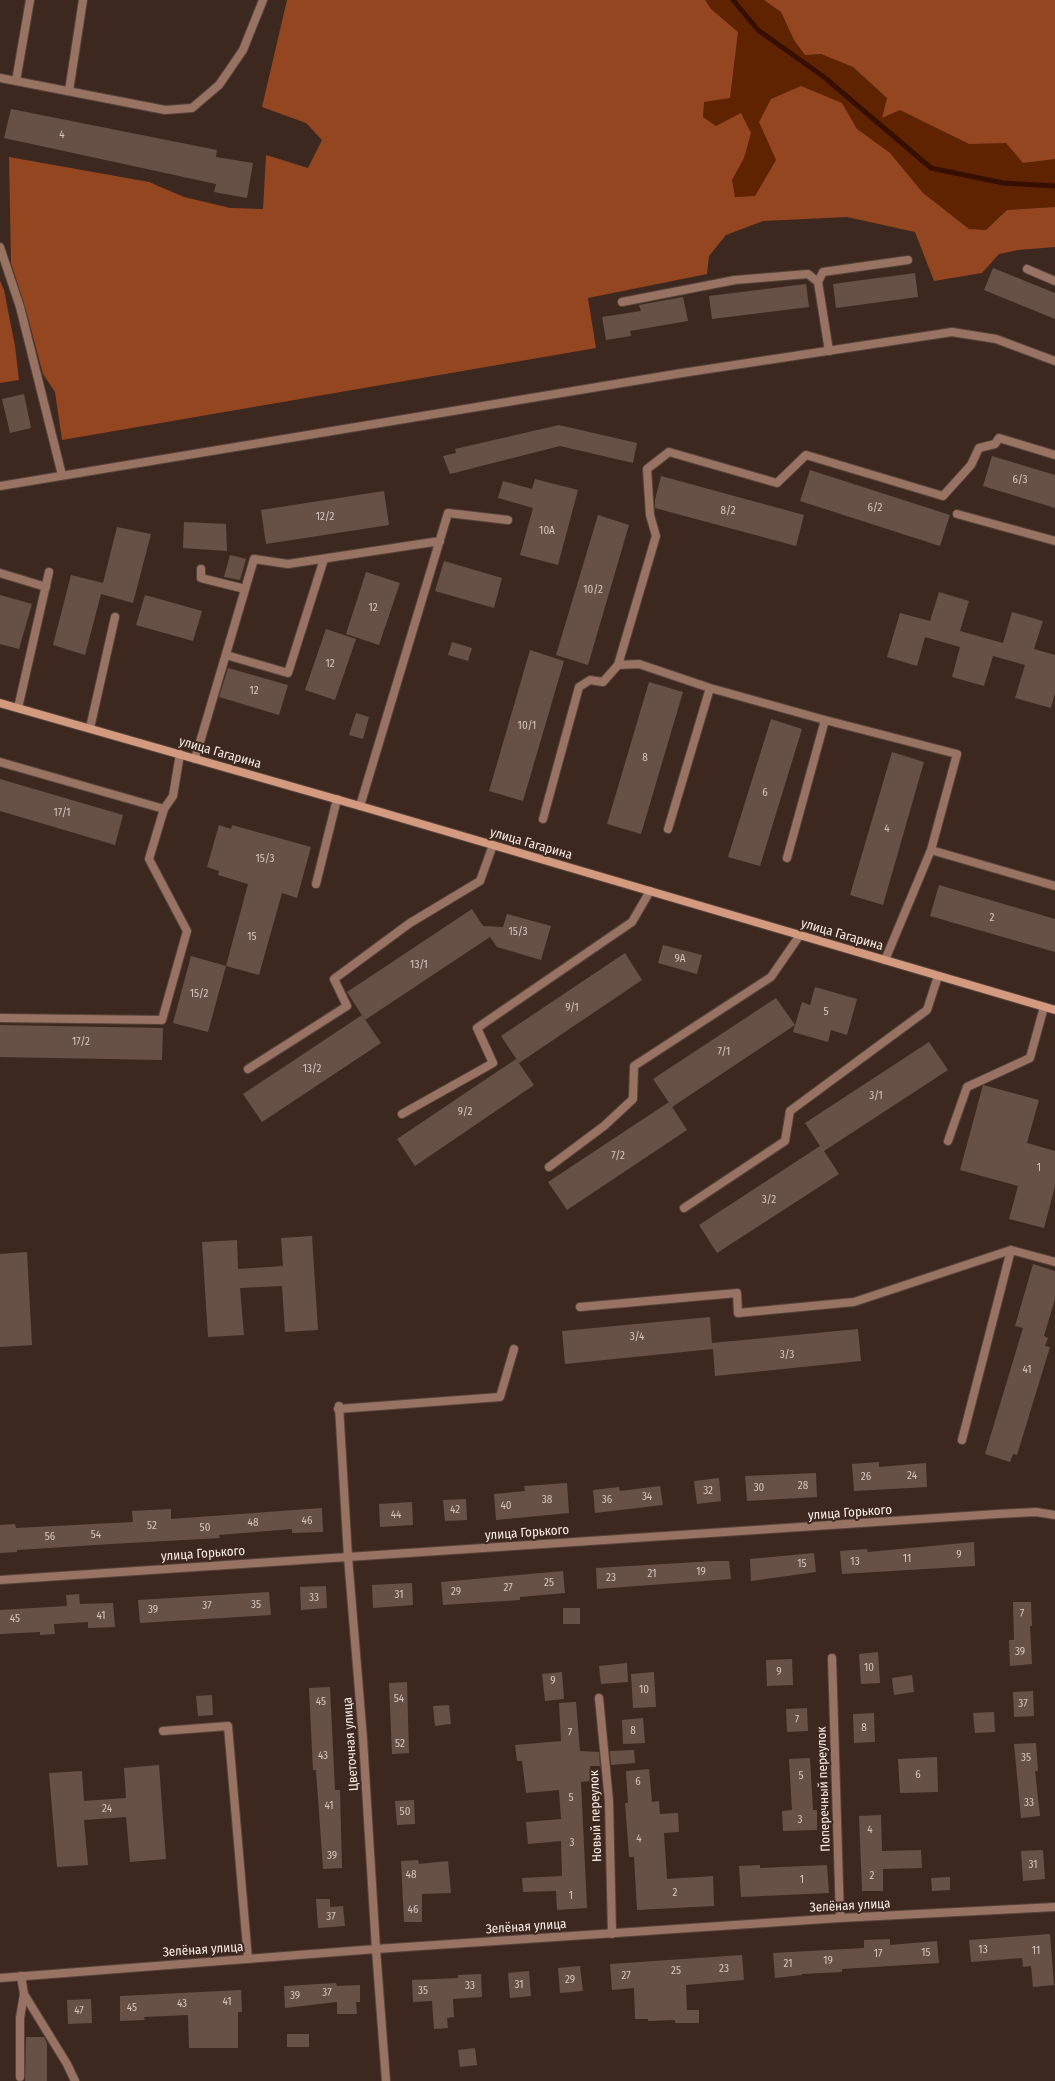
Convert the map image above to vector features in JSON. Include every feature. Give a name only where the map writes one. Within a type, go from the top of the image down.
[{"type":"main road","name":"улица Гагарина","points":[[0,703],[337,799],[1055,1010]]},
{"type":"street","points":[[16,81],[30,0]]},
{"type":"street","points":[[69,91],[83,0]]},
{"type":"street","points":[[0,78],[165,110],[192,108],[219,85],[243,50],[263,0]]},
{"type":"street","points":[[0,247],[22,314],[62,476]]},
{"type":"street","points":[[829,351],[818,282],[823,272],[908,260]]},
{"type":"street","points":[[1027,269],[1055,281]]},
{"type":"street","points":[[622,302],[735,280],[808,274],[818,282]]},
{"type":"street","points":[[0,486],[682,373],[952,332],[996,339],[1055,361]]},
{"type":"street","points":[[543,819],[579,687],[590,680],[603,682],[618,665],[656,536],[650,515],[647,469],[669,452],[777,483],[806,455],[943,496],[971,465],[979,448],[995,444],[999,438],[1055,455]]},
{"type":"street","points":[[360,806],[448,513],[508,520]]},
{"type":"street","points":[[957,514],[1055,541]]},
{"type":"street","points":[[195,759],[254,559],[288,564],[440,541]]},
{"type":"street","points":[[226,654],[288,673],[324,558]]},
{"type":"street","points":[[201,569],[201,578],[245,589]]},
{"type":"street","points":[[18,708],[49,572]]},
{"type":"street","points":[[0,573],[46,587]]},
{"type":"street","points":[[90,728],[115,617]]},
{"type":"street","points":[[618,665],[639,664],[710,688],[825,720],[957,754],[931,850],[885,960]]},
{"type":"street","points":[[668,829],[710,688]]},
{"type":"street","points":[[787,858],[825,720]]},
{"type":"street","points":[[0,1018],[162,1020],[187,931],[149,858],[164,809],[173,796],[180,754]]},
{"type":"street","points":[[0,762],[164,809]]},
{"type":"street","points":[[316,884],[337,799]]},
{"type":"street","points":[[248,1069],[347,1006],[334,979],[410,923],[480,881],[493,845]]},
{"type":"street","points":[[931,850],[1055,886]]},
{"type":"street","points":[[402,1114],[493,1063],[477,1028],[632,922],[650,891]]},
{"type":"street","points":[[549,1167],[604,1126],[633,1098],[634,1066],[771,977],[800,936]]},
{"type":"street","points":[[684,1208],[785,1141],[790,1111],[927,1010],[938,976]]},
{"type":"street","points":[[948,1141],[967,1087],[1030,1058],[1044,1007]]},
{"type":"street","points":[[580,1307],[736,1293],[738,1313],[854,1302],[1011,1250],[1055,1262]]},
{"type":"street","points":[[962,1440],[1011,1250]]},
{"type":"street","name":"Цветочная улица","points":[[386,2081],[363,1739],[348,1556],[339,1408],[500,1397],[514,1349]]},
{"type":"street","name":"улица Горького","points":[[0,1580],[997,1514],[1036,1512],[1055,1515]]},
{"type":"street","name":"Поперечный переулок","points":[[832,1658],[840,1918]]},
{"type":"street","name":"Новый переулок","points":[[600,1698],[608,1801],[612,1934]]},
{"type":"street","points":[[163,1731],[228,1726],[248,1959]]},
{"type":"street","name":"Зелёная улица","points":[[0,1978],[376,1949],[840,1918],[1055,1907]]},
{"type":"street","points":[[20,2076],[20,2018],[24,1994],[21,1976]]},
{"type":"street","points":[[24,1994],[67,2064],[75,2081]]},
{"type":"shaded area","points":[[287,0],[705,0],[711,9],[738,32],[730,98],[704,102],[703,117],[716,126],[741,113],[751,133],[744,158],[732,180],[735,197],[755,196],[776,160],[759,122],[771,99],[801,86],[842,103],[857,129],[890,153],[923,193],[969,229],[986,230],[1007,210],[1055,207],[1055,247],[1018,250],[999,254],[982,273],[934,281],[915,232],[847,217],[763,221],[726,235],[709,256],[707,274],[588,298],[596,348],[62,440],[55,392],[43,374],[26,310],[11,263],[9,157],[149,182],[184,197],[230,208],[263,209],[266,155],[308,168],[322,140],[306,123],[262,107]]},
{"type":"shaded area","points":[[705,0],[764,0],[781,12],[794,40],[853,67],[887,98],[882,118],[900,109],[969,144],[1006,143],[1024,163],[1055,159],[1055,207],[1007,210],[986,230],[969,229],[923,193],[890,153],[857,129],[842,103],[760,122],[776,160],[755,196],[735,197],[732,180],[744,158],[715,126],[703,117],[704,102],[730,97],[738,33],[711,9]]},
{"type":"shaded area","points":[[764,0],[1055,0],[1055,159],[1023,163],[1006,143],[969,144],[900,110],[882,118],[887,98],[853,67],[821,54],[805,55],[794,40],[781,12]]},
{"type":"shaded area","points":[[0,281],[4,290],[15,346],[19,380],[0,383]]},
{"type":"building","points":[[11,109],[217,150],[216,157],[253,163],[247,198],[214,192],[216,184],[4,138]]},
{"type":"building","points":[[993,268],[1055,293],[1055,319],[984,290]]},
{"type":"building","points":[[915,273],[918,297],[836,308],[833,284]]},
{"type":"building","points":[[806,284],[809,307],[712,319],[709,296]]},
{"type":"building","points":[[683,297],[688,321],[630,331],[631,336],[606,340],[602,317],[641,311],[639,305]]},
{"type":"building","points":[[24,394],[31,428],[10,433],[2,399]]},
{"type":"building","points":[[559,425],[637,443],[633,463],[560,446],[450,474],[443,456],[456,453],[455,449]]},
{"type":"building","points":[[992,456],[1055,475],[1055,508],[983,486]]},
{"type":"building","points":[[810,470],[950,515],[940,546],[800,501]]},
{"type":"building","points":[[661,476],[804,515],[796,546],[655,508],[655,500]]},
{"type":"building","points":[[535,479],[578,490],[558,565],[520,555],[533,508],[498,498],[503,481],[532,489]]},
{"type":"building","points":[[384,491],[389,525],[266,544],[261,510]]},
{"type":"building","points":[[598,515],[629,525],[588,665],[556,655]]},
{"type":"building","points":[[184,522],[226,524],[227,551],[183,548]]},
{"type":"building","points":[[117,527],[151,534],[133,603],[101,594],[85,655],[53,645],[71,575],[103,583]]},
{"type":"building","points":[[230,555],[246,559],[240,580],[224,577]]},
{"type":"building","points":[[444,561],[502,578],[494,608],[435,591]]},
{"type":"building","points":[[366,572],[400,583],[379,645],[346,634]]},
{"type":"building","points":[[939,592],[969,601],[960,631],[1003,643],[1012,612],[1043,621],[1034,649],[1055,655],[1055,693],[1051,708],[1015,698],[1025,665],[993,656],[984,686],[952,677],[960,647],[925,637],[917,666],[887,657],[900,613],[930,621]]},
{"type":"building","points":[[0,595],[32,604],[19,649],[0,644]]},
{"type":"building","points":[[145,595],[202,611],[193,641],[136,625]]},
{"type":"building","points":[[326,629],[356,639],[335,700],[305,690]]},
{"type":"building","points":[[452,642],[472,648],[468,661],[448,655]]},
{"type":"building","points":[[530,650],[564,661],[523,801],[489,791]]},
{"type":"building","points":[[228,668],[288,685],[279,715],[219,697]]},
{"type":"building","points":[[649,682],[683,692],[641,834],[607,824]]},
{"type":"building","points":[[356,713],[369,717],[363,739],[349,735]]},
{"type":"building","points":[[771,719],[802,729],[760,866],[728,857]]},
{"type":"building","points":[[892,752],[924,762],[883,905],[850,895]]},
{"type":"building","points":[[0,779],[123,815],[115,845],[0,811]]},
{"type":"building","points":[[219,825],[231,829],[232,825],[311,847],[297,898],[282,893],[259,975],[226,966],[248,884],[218,875],[219,871],[207,867]]},
{"type":"building","points":[[939,885],[1055,919],[1055,952],[930,916]]},
{"type":"building","points":[[472,909],[483,926],[503,927],[507,914],[551,926],[541,960],[497,947],[490,937],[365,1020],[347,992]]},
{"type":"building","points":[[663,945],[702,955],[697,974],[658,963]]},
{"type":"building","points":[[625,953],[642,980],[519,1063],[501,1036]]},
{"type":"building","points":[[191,956],[226,966],[208,1032],[173,1023]]},
{"type":"building","points":[[815,987],[857,999],[847,1035],[831,1030],[828,1042],[793,1032],[802,1002],[810,1005]]},
{"type":"building","points":[[776,998],[795,1025],[672,1107],[653,1079]]},
{"type":"building","points":[[362,1015],[381,1043],[262,1122],[243,1094]]},
{"type":"building","points":[[0,1025],[163,1028],[162,1060],[0,1057]]},
{"type":"building","points":[[929,1042],[948,1070],[824,1151],[839,1174],[717,1253],[699,1225],[820,1146],[805,1123]]},
{"type":"building","points":[[516,1059],[534,1085],[415,1166],[397,1139]]},
{"type":"building","points":[[983,1085],[1039,1100],[1027,1143],[1055,1151],[1055,1186],[1044,1228],[1009,1219],[1018,1186],[960,1170]]},
{"type":"building","points":[[669,1102],[687,1130],[567,1210],[548,1182]]},
{"type":"building","points":[[312,1236],[318,1330],[285,1332],[282,1286],[240,1288],[244,1335],[208,1337],[202,1242],[237,1240],[238,1269],[283,1266],[281,1238]]},
{"type":"building","points":[[27,1252],[32,1345],[0,1347],[0,1254]]},
{"type":"building","points":[[1033,1264],[1055,1271],[1055,1299],[1044,1336],[1048,1338],[1045,1346],[1050,1347],[1017,1455],[1013,1454],[1010,1462],[985,1454],[1023,1328],[1015,1326]]},
{"type":"building","points":[[710,1317],[712,1343],[858,1329],[861,1361],[715,1376],[713,1349],[565,1364],[562,1331]]},
{"type":"building","points":[[879,1462],[879,1467],[926,1463],[927,1487],[854,1491],[852,1464]]},
{"type":"building","points":[[816,1473],[817,1497],[747,1501],[745,1476]]},
{"type":"building","points":[[719,1478],[721,1501],[697,1504],[694,1481]]},
{"type":"building","points":[[567,1483],[569,1513],[496,1520],[494,1494],[525,1491],[524,1486]]},
{"type":"building","points":[[660,1486],[663,1505],[595,1513],[593,1490],[619,1487],[620,1491]]},
{"type":"building","points":[[466,1499],[467,1520],[445,1521],[443,1500]]},
{"type":"building","points":[[412,1502],[413,1525],[380,1527],[379,1504]]},
{"type":"building","points":[[322,1508],[323,1532],[292,1533],[292,1529],[219,1535],[220,1538],[17,1550],[17,1552],[0,1553],[0,1525],[15,1524],[16,1528],[133,1522],[132,1511],[171,1509],[171,1519]]},
{"type":"building","points":[[974,1542],[975,1566],[842,1574],[840,1551],[867,1549],[868,1552]]},
{"type":"building","points":[[814,1553],[816,1572],[751,1581],[750,1559]]},
{"type":"building","points":[[729,1561],[731,1579],[597,1589],[596,1568]]},
{"type":"building","points":[[563,1571],[565,1593],[520,1597],[520,1600],[443,1605],[441,1582]]},
{"type":"building","points":[[412,1583],[413,1605],[373,1608],[372,1585]]},
{"type":"building","points":[[326,1586],[327,1608],[301,1610],[300,1587]]},
{"type":"building","points":[[269,1592],[271,1615],[140,1623],[138,1600]]},
{"type":"building","points":[[79,1594],[80,1604],[113,1603],[115,1627],[88,1628],[88,1622],[54,1624],[55,1634],[40,1635],[40,1632],[0,1634],[0,1610],[67,1606],[66,1595]]},
{"type":"building","points":[[1013,1602],[1031,1602],[1032,1626],[1030,1626],[1032,1664],[1010,1666],[1009,1640],[1014,1640]]},
{"type":"building","points":[[563,1608],[580,1608],[580,1624],[563,1624]]},
{"type":"building","points":[[878,1652],[880,1683],[861,1684],[859,1654]]},
{"type":"building","points":[[792,1659],[793,1685],[767,1686],[766,1660]]},
{"type":"building","points":[[627,1663],[628,1682],[601,1684],[599,1666]]},
{"type":"building","points":[[562,1672],[564,1699],[545,1701],[542,1674]]},
{"type":"building","points":[[654,1672],[656,1707],[633,1708],[631,1674]]},
{"type":"building","points":[[912,1675],[914,1692],[894,1695],[892,1678]]},
{"type":"building","points":[[407,1682],[409,1753],[392,1754],[389,1683]]},
{"type":"building","points":[[330,1687],[335,1790],[340,1790],[342,1868],[323,1869],[316,1770],[313,1770],[309,1688]]},
{"type":"building","points":[[1033,1691],[1034,1716],[1014,1717],[1013,1692]]},
{"type":"building","points":[[212,1695],[213,1715],[198,1716],[196,1696]]},
{"type":"building","points":[[576,1702],[580,1751],[599,1752],[600,1766],[590,1766],[590,1781],[581,1782],[587,1908],[557,1910],[556,1891],[523,1892],[522,1878],[562,1876],[561,1841],[528,1844],[526,1822],[561,1819],[559,1790],[526,1793],[522,1761],[517,1761],[515,1745],[561,1741],[559,1703]]},
{"type":"building","points":[[449,1705],[451,1724],[435,1726],[433,1706]]},
{"type":"building","points":[[807,1708],[808,1731],[787,1732],[786,1709]]},
{"type":"building","points":[[994,1712],[995,1732],[975,1733],[973,1713]]},
{"type":"building","points":[[874,1713],[875,1742],[854,1743],[853,1714]]},
{"type":"building","points":[[643,1718],[645,1743],[623,1744],[622,1720]]},
{"type":"building","points":[[1036,1743],[1038,1771],[1035,1771],[1040,1816],[1021,1818],[1014,1744]]},
{"type":"building","points":[[634,1750],[635,1763],[611,1765],[610,1751]]},
{"type":"building","points":[[937,1757],[938,1792],[900,1793],[898,1759]]},
{"type":"building","points":[[810,1758],[813,1810],[817,1810],[817,1830],[783,1831],[782,1811],[792,1810],[789,1759]]},
{"type":"building","points":[[159,1765],[166,1859],[130,1862],[126,1817],[84,1820],[88,1865],[57,1867],[49,1773],[82,1771],[84,1801],[126,1798],[124,1768]]},
{"type":"building","points":[[649,1769],[652,1802],[659,1801],[660,1814],[678,1813],[679,1832],[664,1833],[667,1879],[713,1876],[714,1906],[637,1910],[634,1857],[629,1857],[625,1803],[628,1803],[626,1771]]},
{"type":"building","points":[[414,1800],[415,1824],[397,1825],[395,1801]]},
{"type":"building","points":[[881,1815],[882,1851],[921,1850],[922,1868],[883,1869],[883,1891],[862,1891],[859,1816]]},
{"type":"building","points":[[1043,1850],[1045,1879],[1023,1881],[1021,1851]]},
{"type":"building","points":[[418,1860],[419,1864],[448,1861],[451,1893],[422,1894],[422,1922],[404,1922],[401,1861]]},
{"type":"building","points":[[760,1865],[760,1868],[827,1865],[829,1893],[741,1897],[739,1866]]},
{"type":"building","points":[[950,1877],[950,1890],[932,1891],[931,1878]]},
{"type":"building","points":[[316,1899],[330,1899],[330,1907],[343,1906],[345,1926],[318,1928]]},
{"type":"building","points":[[1050,1934],[1054,1985],[1033,1987],[1031,1966],[1023,1967],[1022,1958],[971,1962],[969,1940]]},
{"type":"building","points":[[890,1939],[890,1945],[937,1941],[939,1963],[842,1969],[842,1972],[802,1974],[775,1978],[773,1953],[864,1948],[864,1940]]},
{"type":"building","points":[[742,1955],[744,1980],[686,1985],[687,2010],[699,2010],[699,2023],[675,2023],[675,2020],[648,2021],[648,2019],[635,2019],[634,1988],[612,1990],[610,1964]]},
{"type":"building","points":[[580,1966],[583,1991],[560,1993],[558,1968]]},
{"type":"building","points":[[529,1971],[531,1996],[510,1998],[508,1973]]},
{"type":"building","points":[[481,1974],[482,1997],[453,1999],[454,2017],[447,2018],[448,2028],[434,2029],[432,2001],[413,2002],[412,1980],[458,1978],[458,1975]]},
{"type":"building","points":[[336,1983],[337,1986],[360,1985],[360,2002],[356,2002],[357,2014],[337,2014],[337,2002],[285,2008],[284,1986]]},
{"type":"building","points":[[241,1990],[242,2012],[238,2012],[238,2048],[189,2048],[188,2015],[144,2017],[145,2020],[120,2021],[120,1996]]},
{"type":"building","points":[[91,1999],[92,2023],[68,2024],[67,2000]]},
{"type":"building","points":[[287,2034],[309,2034],[309,2047],[287,2047]]},
{"type":"building","points":[[26,2037],[44,2037],[47,2043],[47,2081],[25,2081]]},
{"type":"building","points":[[475,2048],[477,2065],[460,2067],[458,2050]]},
{"type":"waterway","points":[[733,0],[758,30],[824,77],[931,168],[1003,183],[1055,186]]}]
